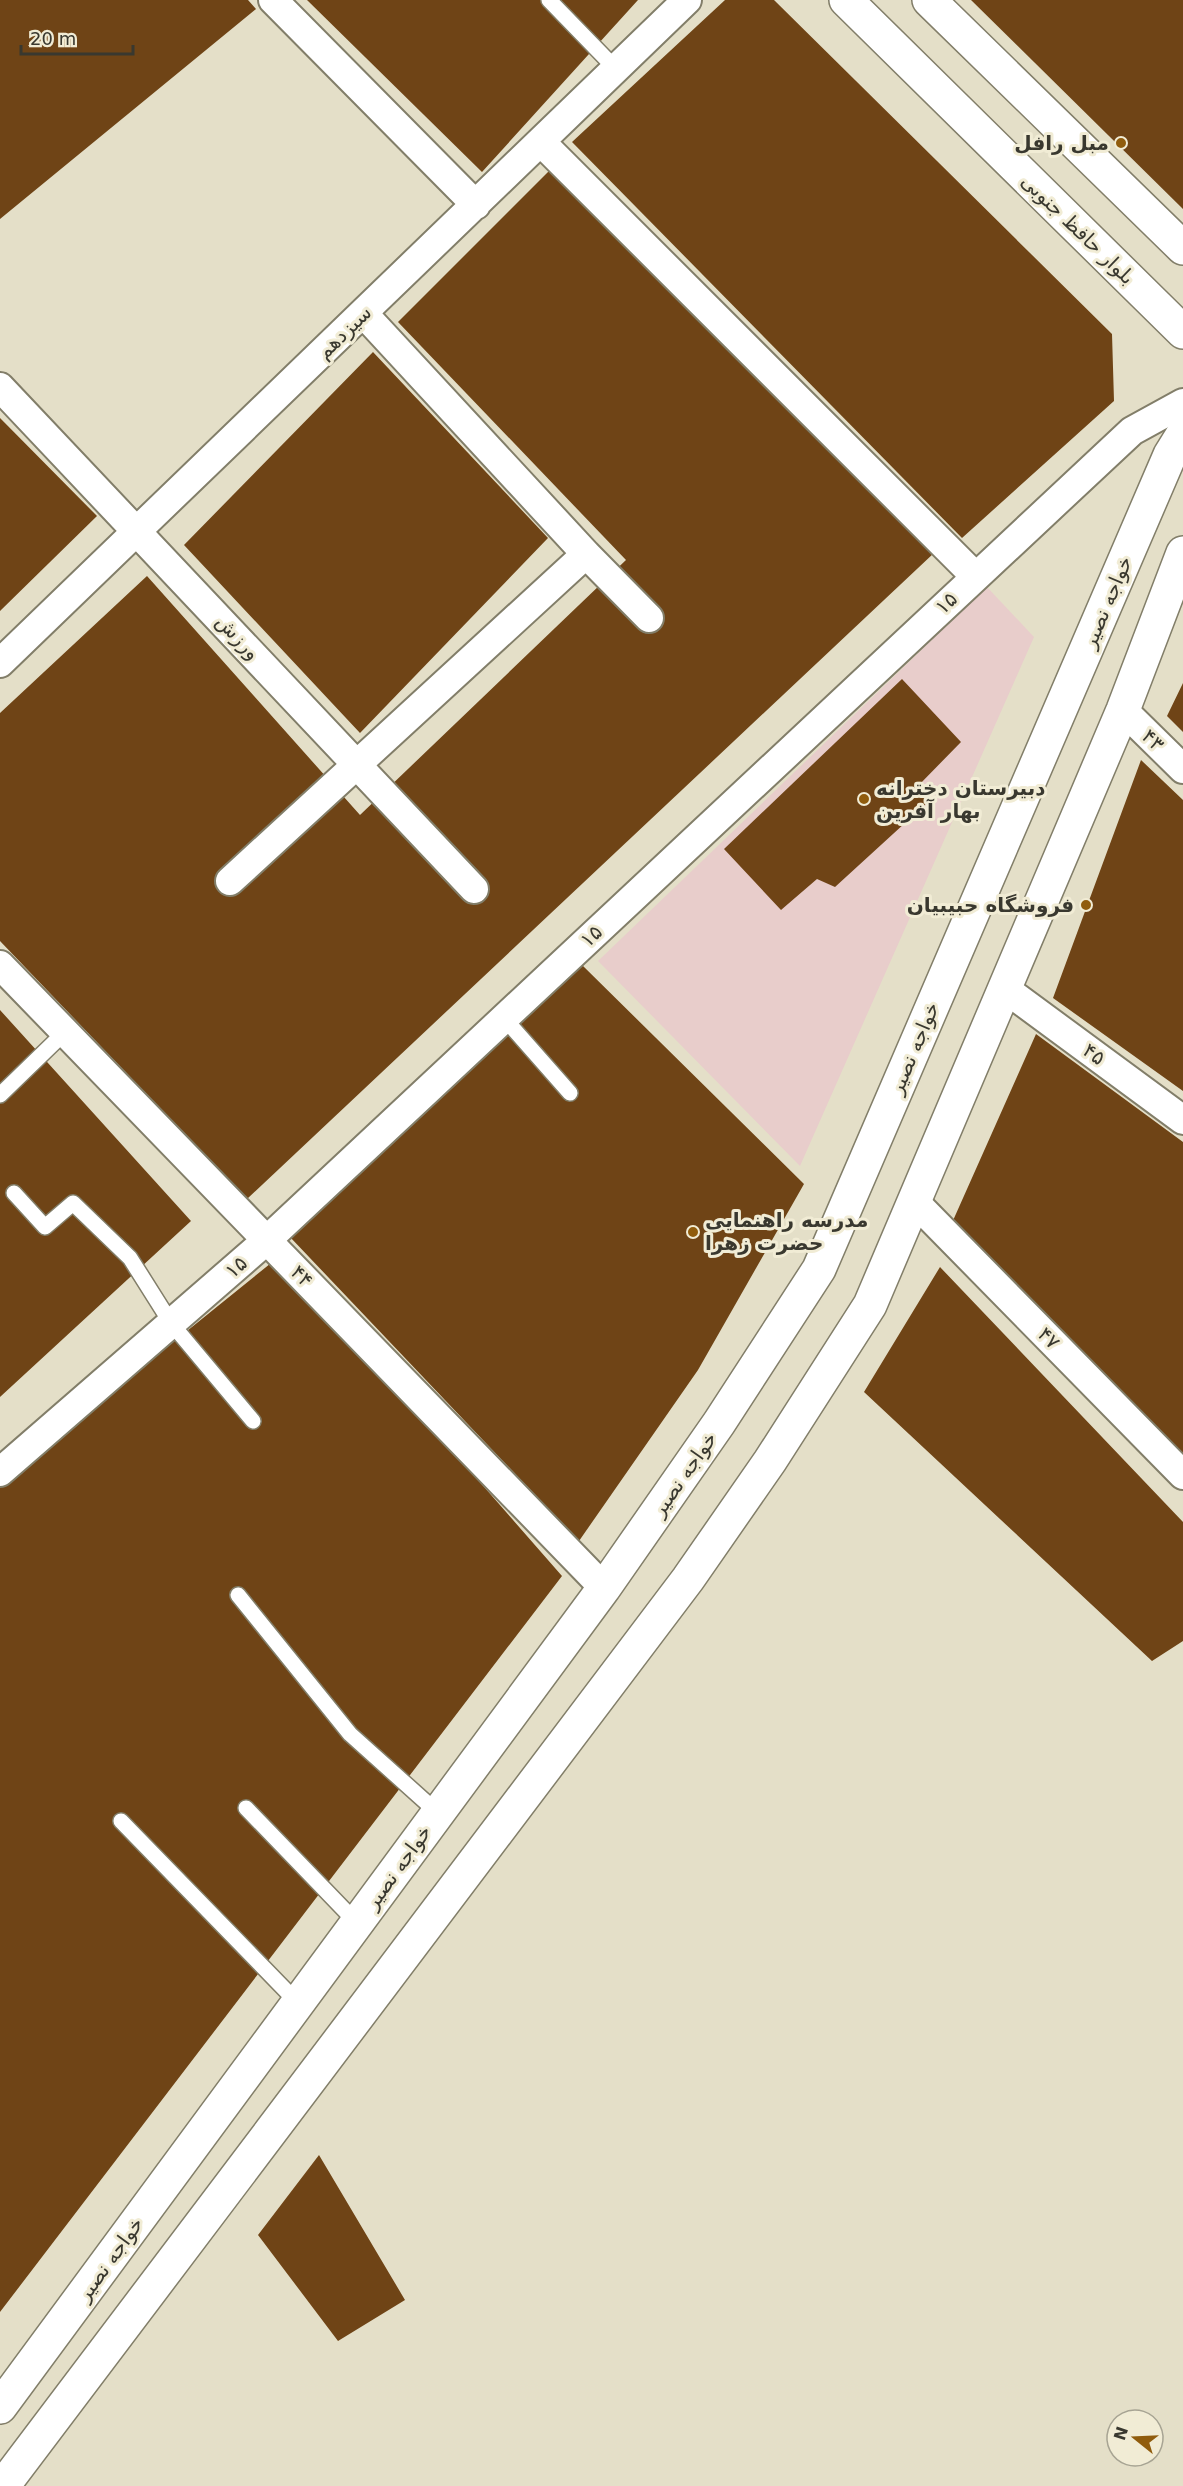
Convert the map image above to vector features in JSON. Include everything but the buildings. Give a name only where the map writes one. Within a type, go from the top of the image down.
[{"type":"main road","name":"بلوار حافظ جنوبی","points":[[846,0],[1183,332]]},
{"type":"main road","points":[[928,0],[1183,248]]},
{"type":"main road","name":"خواجه نصیر","points":[[0,2407],[604,1588],[719,1423],[819,1269],[1179,450]]},
{"type":"main road","points":[[3,2486],[688,1579],[770,1461],[870,1305],[1123,710],[1183,554]]},
{"type":"street","points":[[273,0],[476,205]]},
{"type":"street","name":"سیزدهم","points":[[0,663],[687,0]]},
{"type":"street","points":[[541,142],[975,576]]},
{"type":"street","points":[[363,313],[586,554],[650,618]]},
{"type":"street","name":"ورزش","points":[[0,387],[474,889]]},
{"type":"street","name":"۱۵","points":[[0,1472],[267,1240],[1132,431],[1183,403]]},
{"type":"street","points":[[230,881],[586,554]]},
{"type":"street","name":"۴۳","points":[[1123,710],[1183,769]]},
{"type":"street","name":"۴۴","points":[[0,965],[604,1588]]},
{"type":"street","name":"۴۵","points":[[1004,988],[1183,1120]]},
{"type":"street","name":"۴۷","points":[[914,1201],[1183,1475]]},
{"type":"lane","points":[[549,0],[615,68]]},
{"type":"lane","points":[[504,1018],[570,1094]]},
{"type":"lane","points":[[0,1095],[65,1032]]},
{"type":"lane","points":[[14,1193],[45,1227],[73,1203],[130,1258],[171,1323],[253,1421]]},
{"type":"lane","points":[[238,1595],[350,1734],[438,1813]]},
{"type":"lane","points":[[246,1808],[357,1923]]},
{"type":"lane","points":[[122,1821],[298,2003]]},
{"type":"shaded area","name":"دبیرستان دخترانه بهار آفرین","points":[[987,587],[1034,637],[800,1166],[598,961]]},
{"type":"place","name":"مبل رافل","points":[[1121,143]]},
{"type":"place","name":"دبیرستان دخترانه بهار آفرین","points":[[864,799]]},
{"type":"place","name":"فروشگاه حبیبیان","points":[[1086,905]]},
{"type":"place","name":"مدرسه راهنمایی حضرت زهرا","points":[[693,1232]]}]
